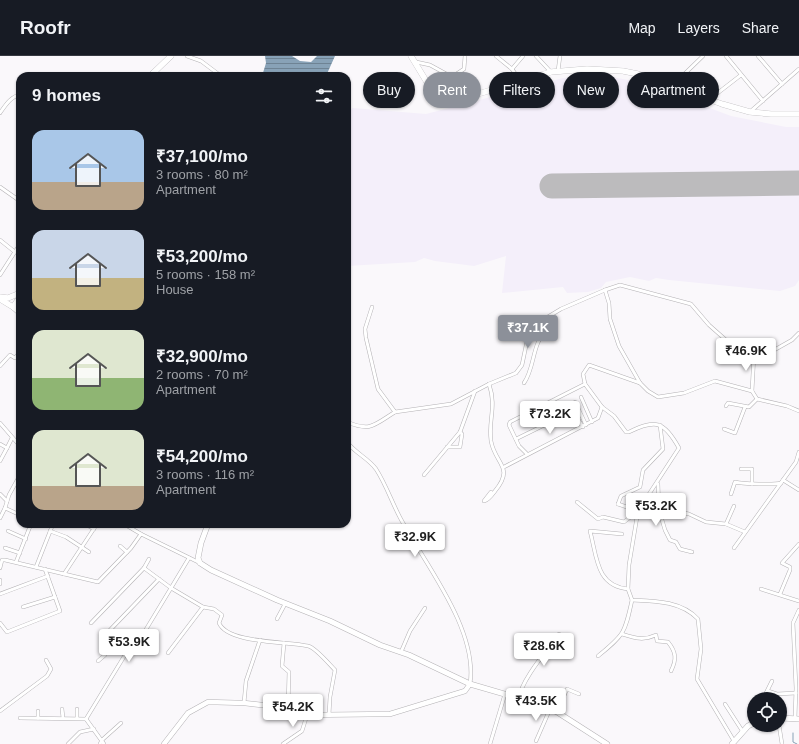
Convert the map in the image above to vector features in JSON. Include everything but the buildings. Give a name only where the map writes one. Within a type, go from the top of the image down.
[{"type":"highway","points":[[154,72],[171,56]]},
{"type":"highway","points":[[411,56],[431,89],[448,99],[489,91]]},
{"type":"highway","points":[[551,72],[587,69],[627,72]]},
{"type":"highway","points":[[719,103],[750,112],[799,114]]},
{"type":"highway","points":[[0,298],[8,298],[16,295]]},
{"type":"highway","points":[[0,298],[13,307],[16,303]]},
{"type":"main road","points":[[207,528],[198,552],[200,563],[211,570],[285,604],[401,652],[470,684],[519,698],[557,712],[599,742],[607,744]]},
{"type":"main road","points":[[787,718],[797,719]]},
{"type":"main road","points":[[733,743],[747,729]]},
{"type":"street","points":[[187,56],[201,61],[215,72]]},
{"type":"street","points":[[414,62],[430,66],[452,77],[464,69],[465,56]]},
{"type":"street","points":[[496,56],[514,72]]},
{"type":"street","points":[[512,69],[524,56]]},
{"type":"street","points":[[536,56],[551,72]]},
{"type":"street","points":[[558,71],[560,56]]},
{"type":"street","points":[[686,72],[703,56]]},
{"type":"street","points":[[726,56],[763,101]]},
{"type":"street","points":[[758,56],[782,84]]},
{"type":"street","points":[[750,112],[799,69]]},
{"type":"street","points":[[719,92],[741,75]]},
{"type":"street","points":[[0,113],[7,103],[16,97]]},
{"type":"street","points":[[0,187],[16,198]]},
{"type":"street","points":[[0,240],[15,252],[0,275]]},
{"type":"street","points":[[351,424],[369,428],[395,412],[451,404],[489,384],[516,373],[522,365],[527,341],[541,321],[561,309],[620,285],[691,304],[710,326],[735,348],[746,353],[769,353],[792,340],[799,333]]},
{"type":"street","points":[[605,290],[609,303],[610,319],[619,346],[640,383],[648,391],[658,397],[684,393],[716,381],[752,391]]},
{"type":"street","points":[[372,307],[365,329],[366,338],[378,389],[395,412]]},
{"type":"street","points":[[538,325],[545,332]]},
{"type":"street","points":[[524,383],[530,375],[538,340],[549,329]]},
{"type":"street","points":[[754,354],[752,391],[757,399],[787,406],[799,411]]},
{"type":"street","points":[[0,366],[10,355],[15,358],[16,357]]},
{"type":"street","points":[[577,502],[598,519],[604,517],[624,522],[638,511],[679,448],[660,425],[651,423],[626,432],[614,416],[602,407],[585,384],[583,374],[589,365],[640,383]]},
{"type":"street","points":[[489,384],[493,396],[494,406],[491,442],[504,467],[502,482],[484,501],[491,492]]},
{"type":"street","points":[[527,454],[516,439],[510,422],[585,384]]},
{"type":"street","points":[[424,475],[460,432],[475,391]]},
{"type":"street","points":[[581,397],[592,422]]},
{"type":"street","points":[[726,406],[728,403],[745,408],[749,407],[757,399]]},
{"type":"street","points":[[575,402],[584,426]]},
{"type":"street","points":[[504,467],[592,422],[598,418],[602,407]]},
{"type":"street","points":[[724,429],[735,433],[745,408]]},
{"type":"street","points":[[516,439],[569,413],[574,413],[584,426]]},
{"type":"street","points":[[0,423],[16,442]]},
{"type":"street","points":[[638,511],[618,503],[621,496],[640,487],[643,470],[663,449],[660,425]]},
{"type":"street","points":[[447,447],[460,446],[462,434],[460,432]]},
{"type":"street","points":[[0,461],[12,438]]},
{"type":"street","points":[[0,444],[7,448]]},
{"type":"street","points":[[164,744],[188,713],[208,702],[244,703],[288,708],[307,715],[390,714],[466,691],[470,684],[471,661],[460,625],[440,585],[392,504],[386,486],[375,468],[351,446]]},
{"type":"street","points":[[734,548],[796,462],[799,452]]},
{"type":"street","points":[[741,470],[752,469],[752,484]]},
{"type":"street","points":[[659,480],[657,486],[658,510],[664,530],[670,540],[676,542],[680,548],[692,552]]},
{"type":"street","points":[[730,494],[735,482],[752,484],[764,482],[775,485],[782,481]]},
{"type":"street","points":[[782,481],[799,490]]},
{"type":"street","points":[[0,518],[16,483]]},
{"type":"street","points":[[0,494],[7,502]]},
{"type":"street","points":[[726,524],[734,506]]},
{"type":"street","points":[[5,508],[16,513]]},
{"type":"street","points":[[658,510],[671,510],[689,514],[706,522],[726,524],[745,532]]},
{"type":"street","points":[[598,656],[619,639],[628,618],[632,600],[628,589],[629,565],[638,511]]},
{"type":"street","points":[[16,562],[30,528]]},
{"type":"street","points":[[36,567],[51,528]]},
{"type":"street","points":[[131,528],[200,563]]},
{"type":"street","points":[[64,574],[94,529]]},
{"type":"street","points":[[8,531],[26,539]]},
{"type":"street","points":[[50,531],[66,537],[89,552]]},
{"type":"street","points":[[622,534],[590,531],[603,577],[610,584],[628,589]]},
{"type":"street","points":[[0,568],[2,560],[16,562],[98,582],[127,552],[141,534]]},
{"type":"street","points":[[780,594],[790,570],[790,567],[782,563],[799,544]]},
{"type":"street","points":[[120,546],[127,552]]},
{"type":"street","points":[[5,548],[20,553]]},
{"type":"street","points":[[142,636],[189,558]]},
{"type":"street","points":[[91,623],[144,568],[150,559]]},
{"type":"street","points":[[144,568],[171,588],[203,607],[214,609],[222,615],[219,622],[221,627],[232,634],[260,640],[310,646],[335,670],[330,697],[329,715]]},
{"type":"street","points":[[0,623],[7,632],[60,611],[45,570]]},
{"type":"street","points":[[0,594],[48,576]]},
{"type":"street","points":[[110,630],[159,579]]},
{"type":"street","points":[[761,589],[799,601]]},
{"type":"street","points":[[23,607],[55,597]]},
{"type":"street","points":[[632,600],[671,604],[688,609],[698,619],[701,649],[698,679],[733,743]]},
{"type":"street","points":[[277,619],[285,604]]},
{"type":"street","points":[[168,653],[203,607]]},
{"type":"street","points":[[401,652],[410,631],[425,608]]},
{"type":"street","points":[[797,719],[794,623],[799,610]]},
{"type":"street","points":[[519,698],[519,694],[531,672],[559,634]]},
{"type":"street","points":[[622,634],[634,638],[647,639],[656,635],[657,641],[668,642],[673,648],[676,656],[676,662],[671,671]]},
{"type":"street","points":[[244,703],[246,681],[260,640]]},
{"type":"street","points":[[86,719],[125,655],[122,647],[112,642],[105,655],[98,661]]},
{"type":"street","points":[[284,643],[282,666],[289,672],[288,708]]},
{"type":"street","points":[[0,711],[47,676],[51,669],[46,660]]},
{"type":"street","points":[[772,681],[768,691],[777,694],[796,693]]},
{"type":"street","points":[[557,712],[567,689],[579,694]]},
{"type":"street","points":[[490,744],[505,694]]},
{"type":"street","points":[[725,704],[743,732]]},
{"type":"street","points":[[62,709],[63,718]]},
{"type":"street","points":[[77,709],[77,718]]},
{"type":"street","points":[[536,741],[550,709]]},
{"type":"street","points":[[38,711],[38,718]]},
{"type":"street","points":[[283,744],[302,731],[307,715]]},
{"type":"street","points":[[20,718],[86,719],[94,729],[101,742],[104,744]]},
{"type":"street","points":[[101,742],[121,723]]},
{"type":"street","points":[[68,744],[80,732],[94,729]]},
{"type":"street","points":[[780,732],[782,744]]},
{"type":"shaded area","points":[[563,78],[563,108],[619,108],[619,78],[627,80],[627,108],[710,108],[731,116],[786,127],[799,127],[799,280],[795,286],[780,291],[656,278],[649,281],[630,277],[606,282],[601,288],[588,292],[567,293],[563,287],[502,293],[506,256],[474,266],[435,261],[424,258],[415,262],[351,266],[351,109],[426,114],[449,108],[481,108],[481,100],[489,97],[489,108],[555,108],[555,80]]},
{"type":"water","points":[[265,56],[292,56],[300,61],[311,62],[317,56],[335,56],[328,72],[263,72],[266,63]]},
{"type":"waterway","points":[[793,733],[793,742],[797,744]]},
{"type":"runway","points":[[552,186],[799,183]]}]
